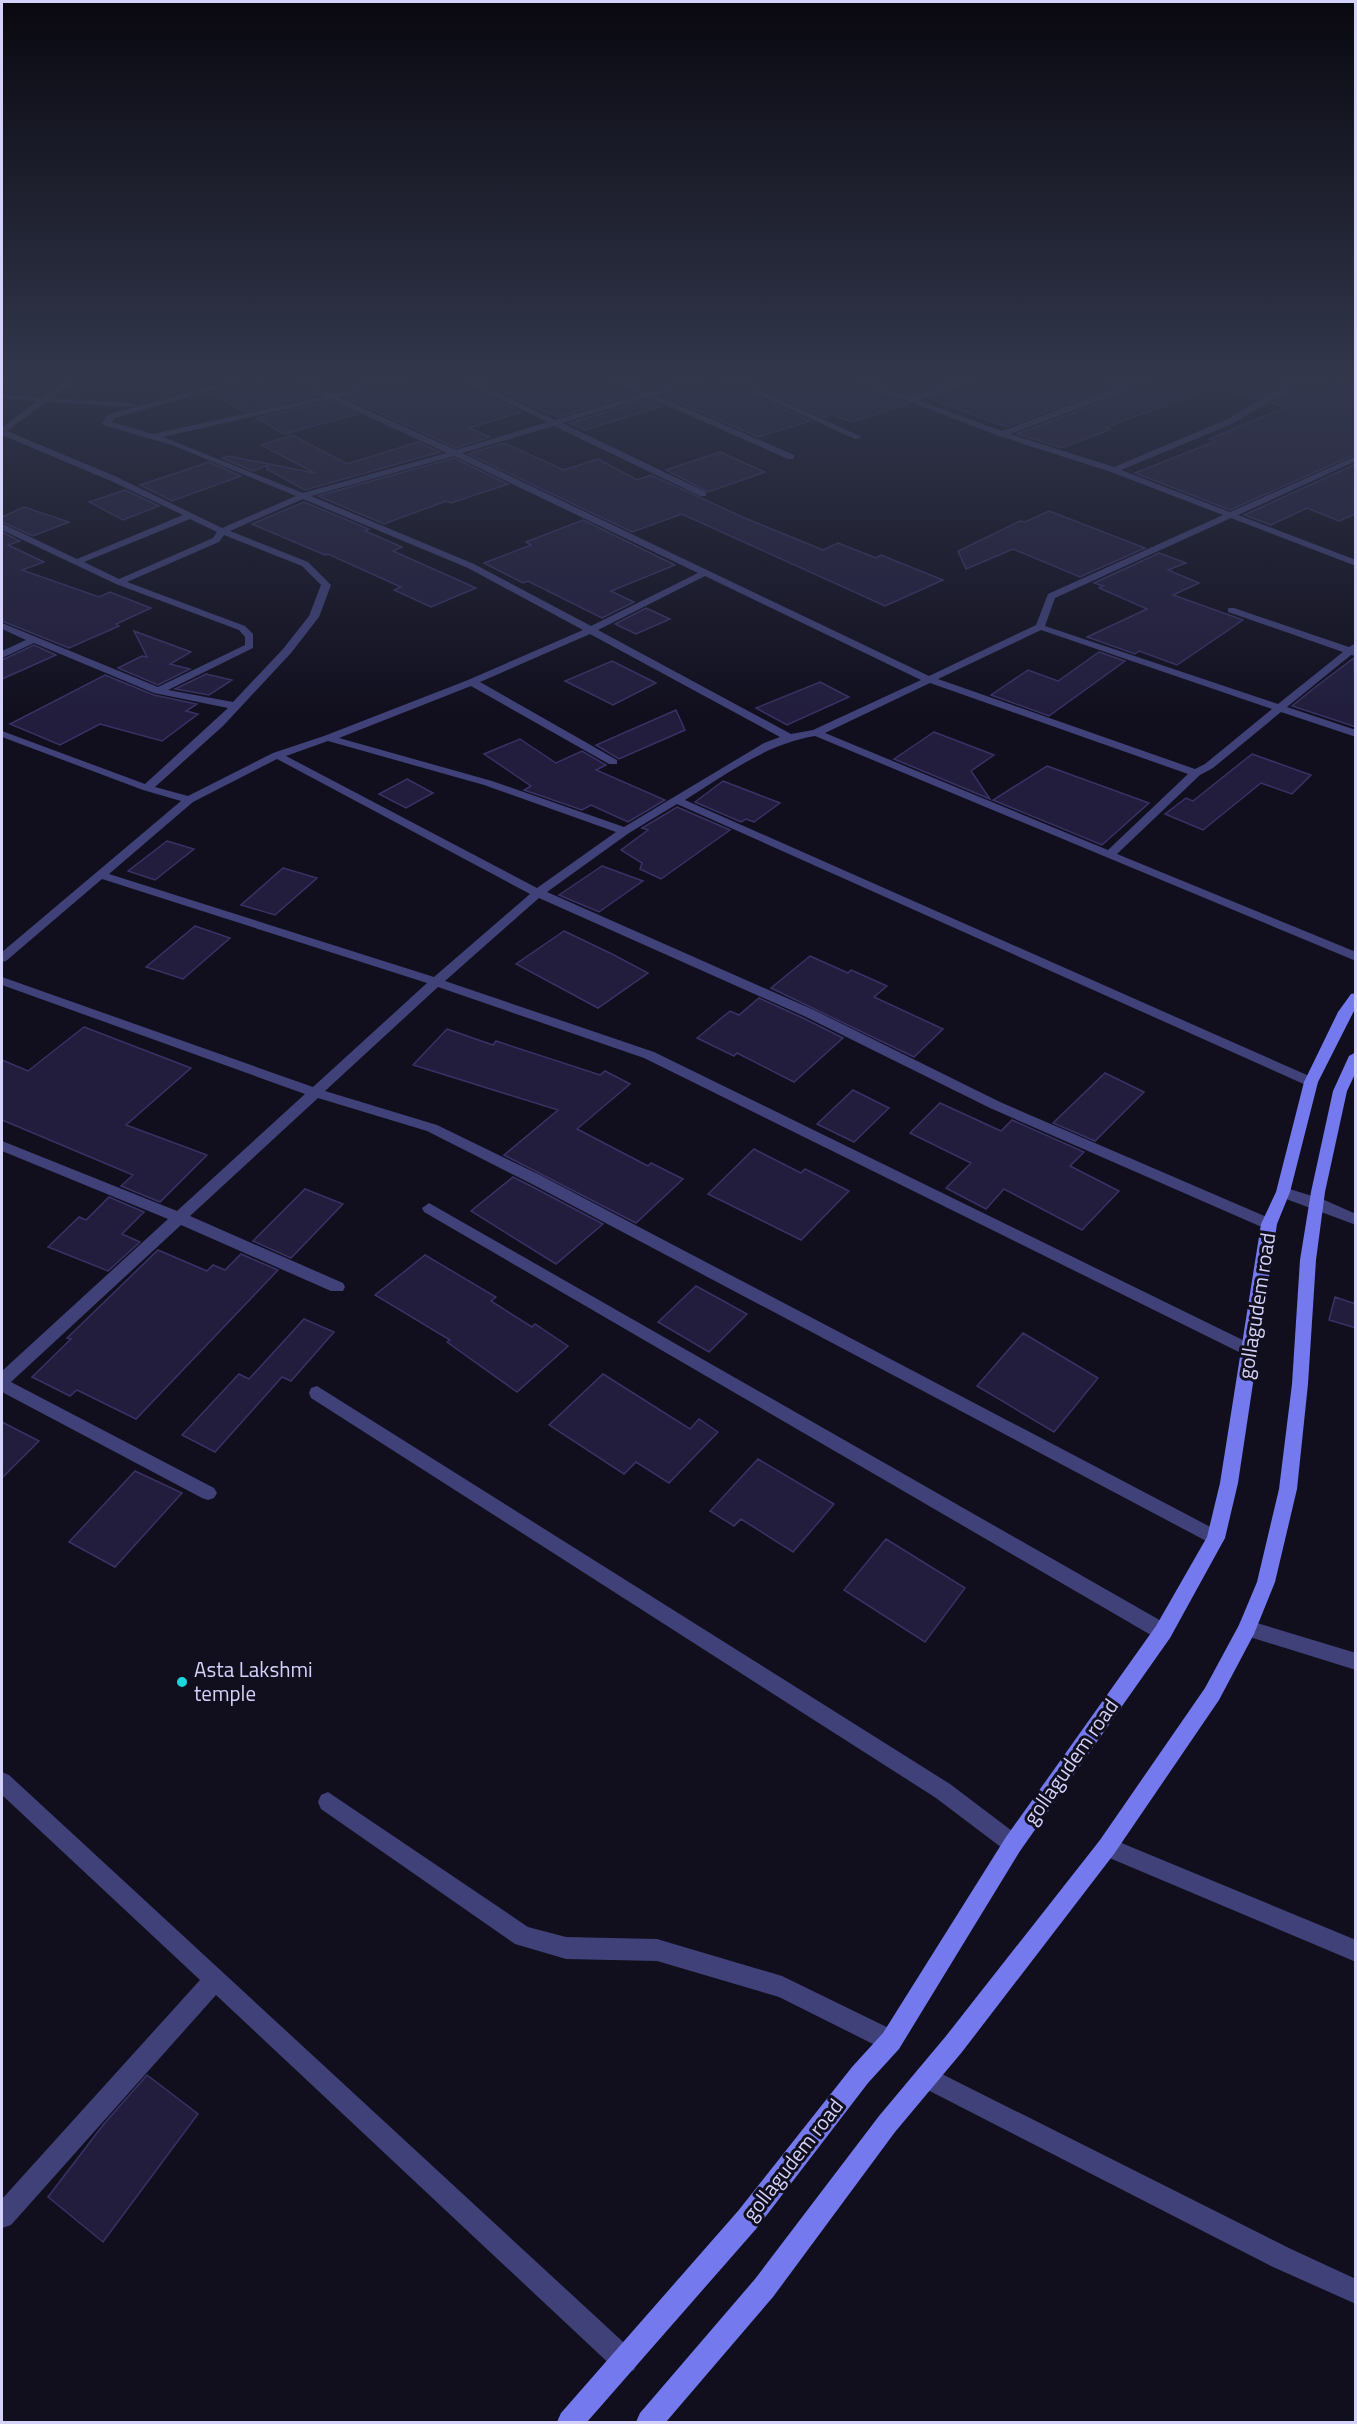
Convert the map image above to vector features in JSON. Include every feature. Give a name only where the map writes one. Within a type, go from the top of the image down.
[{"type":"street","points":[[135,489],[222,531],[305,564],[326,585],[314,617],[287,651],[236,706],[147,788]]},
{"type":"street","points":[[291,489],[471,566],[789,737]]},
{"type":"street","points":[[119,582],[216,540],[222,531],[306,495],[327,489]]},
{"type":"street","points":[[530,489],[927,679],[1196,773]]},
{"type":"street","points":[[693,489],[703,494]]},
{"type":"street","points":[[1162,489],[1352,560]]},
{"type":"street","points":[[1040,627],[1051,596],[1287,489]]},
{"type":"street","points":[[77,562],[189,516]]},
{"type":"street","points":[[2,527],[119,582],[242,628],[250,636],[250,646],[158,691]]},
{"type":"street","points":[[2,958],[189,800],[277,755],[328,738],[472,682],[591,630],[704,573]]},
{"type":"street","points":[[1231,610],[1353,650]]},
{"type":"street","points":[[2,626],[158,691],[236,706]]},
{"type":"street","points":[[2,1380],[436,982],[538,893],[625,831],[768,745],[789,737],[816,733],[1040,627],[1356,734]]},
{"type":"street","points":[[2,655],[35,639]]},
{"type":"street","points":[[1110,854],[1196,773],[1209,766],[1353,650]]},
{"type":"street","points":[[472,682],[613,762]]},
{"type":"street","points":[[816,733],[1356,957]]},
{"type":"street","points":[[2,734],[147,788],[189,800]]},
{"type":"street","points":[[328,738],[489,783],[625,831]]},
{"type":"street","points":[[277,755],[538,893],[809,1013],[995,1105],[1269,1224]]},
{"type":"street","points":[[677,800],[1220,1040],[1311,1083]]},
{"type":"street","points":[[101,875],[436,982],[649,1055],[1251,1351]]},
{"type":"street","points":[[2,981],[315,1093],[432,1128],[525,1174],[1216,1538]]},
{"type":"street","name":"gollagudem road","points":[[570,2422],[747,2220],[860,2075],[891,2041],[1013,1844],[1162,1632],[1216,1538],[1251,1351],[1269,1224],[1283,1192],[1311,1083],[1345,1012],[1356,997]]},
{"type":"street","points":[[649,2422],[764,2288],[887,2124],[1107,1847],[1212,1694],[1247,1628],[1266,1582],[1288,1489],[1300,1384],[1308,1260],[1340,1091],[1356,1056]]},
{"type":"street","points":[[2,1146],[180,1218],[337,1287]]},
{"type":"street","points":[[1283,1192],[1317,1203],[1356,1220]]},
{"type":"street","points":[[429,1208],[1162,1632]]},
{"type":"street","points":[[2,1384],[208,1493]]},
{"type":"street","points":[[317,1393],[943,1791],[1013,1844]]},
{"type":"street","points":[[1247,1628],[1356,1662]]},
{"type":"street","points":[[2,1782],[625,2361]]},
{"type":"street","points":[[328,1802],[523,1936],[566,1948],[657,1950],[782,1986],[891,2041]]},
{"type":"street","points":[[1107,1847],[1356,1951]]},
{"type":"street","points":[[2,2216],[215,1980]]},
{"type":"street","points":[[926,2077],[1282,2258],[1356,2292]]},
{"type":"building","points":[[148,489],[205,489],[172,501]]},
{"type":"building","points":[[343,489],[493,489],[451,503],[446,501],[384,524],[318,496]]},
{"type":"building","points":[[542,489],[682,489],[823,550],[838,543],[876,558],[881,555],[943,580],[885,606],[682,514],[632,532]]},
{"type":"building","points":[[1176,489],[1277,489],[1230,510]]},
{"type":"building","points":[[1301,489],[1355,489],[1355,514],[1339,521],[1307,508],[1271,525],[1244,515]]},
{"type":"building","points":[[125,490],[159,506],[123,520],[89,502]]},
{"type":"building","points":[[304,502],[369,529],[365,531],[402,547],[393,551],[476,588],[431,607],[394,590],[401,587],[328,554],[325,555],[252,524]]},
{"type":"building","points":[[24,507],[69,522],[33,536],[2,522],[2,517]]},
{"type":"building","points":[[1049,511],[1145,548],[1080,577],[1013,549],[966,569],[958,551],[1020,521],[1025,522]]},
{"type":"building","points":[[583,520],[675,565],[611,591],[634,602],[602,618],[528,581],[523,583],[484,563],[531,545],[526,542]]},
{"type":"building","points":[[2,532],[20,541],[8,545],[44,562],[22,570],[99,597],[110,592],[151,608],[116,624],[119,626],[69,648],[2,621]]},
{"type":"building","points":[[1159,553],[1186,563],[1168,570],[1199,583],[1173,595],[1243,620],[1177,665],[1139,651],[1135,654],[1087,637],[1147,609],[1099,588],[1103,586],[1094,583]]},
{"type":"building","points":[[646,608],[670,619],[636,634],[615,624]]},
{"type":"building","points":[[134,631],[191,652],[170,664],[190,669],[158,685],[118,668],[142,656],[147,657]]},
{"type":"building","points":[[34,645],[56,655],[2,679],[2,660]]},
{"type":"building","points":[[1099,652],[1125,661],[1049,716],[991,695],[1028,670],[1058,681]]},
{"type":"building","points":[[1354,658],[1356,727],[1292,706],[1318,685]]},
{"type":"building","points":[[612,661],[656,683],[613,705],[565,681]]},
{"type":"building","points":[[206,674],[232,680],[209,695],[175,689]]},
{"type":"building","points":[[105,675],[154,695],[197,704],[186,711],[198,714],[162,741],[100,724],[60,745],[10,724]]},
{"type":"building","points":[[820,682],[849,697],[787,725],[756,708]]},
{"type":"building","points":[[676,710],[685,730],[619,759],[596,745]]},
{"type":"building","points":[[934,732],[994,755],[971,771],[990,799],[894,759]]},
{"type":"building","points":[[520,739],[556,763],[582,751],[606,765],[596,770],[665,800],[628,822],[591,805],[582,810],[524,790],[531,786],[484,754]]},
{"type":"building","points":[[1252,754],[1311,775],[1292,794],[1261,783],[1203,830],[1165,814],[1186,798],[1193,801]]},
{"type":"building","points":[[1047,766],[1149,803],[1102,845],[993,800]]},
{"type":"building","points":[[407,779],[433,793],[406,808],[379,794]]},
{"type":"building","points":[[723,781],[780,803],[754,822],[746,819],[741,822],[695,802]]},
{"type":"building","points":[[677,807],[730,830],[661,879],[640,869],[642,863],[621,850],[648,830],[642,828]]},
{"type":"building","points":[[167,841],[194,849],[155,880],[128,871]]},
{"type":"building","points":[[602,866],[643,881],[599,912],[559,895]]},
{"type":"building","points":[[283,868],[317,878],[275,915],[241,905]]},
{"type":"building","points":[[195,926],[230,938],[183,979],[146,967]]},
{"type":"building","points":[[564,931],[648,973],[598,1008],[516,964]]},
{"type":"building","points":[[810,956],[848,973],[851,970],[887,986],[874,997],[943,1029],[914,1057],[771,988]]},
{"type":"building","points":[[759,998],[843,1038],[794,1082],[737,1053],[734,1056],[697,1038],[730,1011],[739,1015]]},
{"type":"building","points":[[84,1027],[191,1068],[126,1125],[207,1155],[160,1202],[121,1186],[133,1175],[2,1120],[2,1060],[28,1071]]},
{"type":"building","points":[[447,1029],[493,1045],[496,1041],[600,1075],[605,1071],[630,1084],[577,1129],[648,1166],[651,1163],[683,1179],[636,1223],[504,1155],[558,1110],[413,1065]]},
{"type":"building","points":[[1105,1073],[1144,1092],[1095,1141],[1053,1123]]},
{"type":"building","points":[[853,1090],[889,1108],[854,1142],[817,1124]]},
{"type":"building","points":[[940,1103],[1001,1131],[1012,1120],[1084,1152],[1070,1166],[1119,1191],[1082,1230],[1004,1189],[986,1209],[946,1188],[971,1163],[910,1133]]},
{"type":"building","points":[[754,1149],[801,1173],[805,1169],[849,1191],[801,1240],[708,1194]]},
{"type":"building","points":[[513,1177],[603,1224],[556,1264],[471,1211]]},
{"type":"building","points":[[305,1189],[343,1204],[291,1258],[253,1241]]},
{"type":"building","points":[[109,1197],[144,1212],[122,1234],[140,1242],[108,1271],[48,1247],[79,1217],[86,1220]]},
{"type":"building","points":[[158,1250],[207,1271],[213,1265],[225,1270],[241,1254],[278,1270],[136,1419],[77,1390],[70,1396],[32,1377],[71,1339],[67,1338]]},
{"type":"building","points":[[425,1255],[496,1297],[491,1301],[532,1327],[535,1324],[568,1346],[517,1392],[447,1342],[450,1340],[375,1295]]},
{"type":"building","points":[[696,1286],[747,1314],[709,1352],[658,1322]]},
{"type":"building","points":[[1335,1297],[1356,1304],[1356,1328],[1329,1320]]},
{"type":"building","points":[[304,1319],[334,1332],[291,1381],[282,1377],[215,1452],[182,1435],[239,1374],[249,1379]]},
{"type":"building","points":[[1023,1333],[1098,1378],[1054,1432],[977,1386]]},
{"type":"building","points":[[603,1374],[690,1429],[699,1419],[718,1432],[669,1483],[636,1462],[624,1474],[549,1425]]},
{"type":"building","points":[[2,1422],[39,1441],[2,1478]]},
{"type":"building","points":[[758,1459],[834,1504],[793,1552],[741,1519],[734,1526],[710,1511]]},
{"type":"building","points":[[135,1471],[182,1493],[115,1567],[69,1542]]},
{"type":"building","points":[[886,1539],[965,1588],[925,1642],[844,1590]]},
{"type":"building","points":[[147,2075],[198,2114],[103,2242],[48,2197],[103,2125]]},
{"type":"place","name":"Asta Lakshmi temple","points":[[182,1682]]}]
